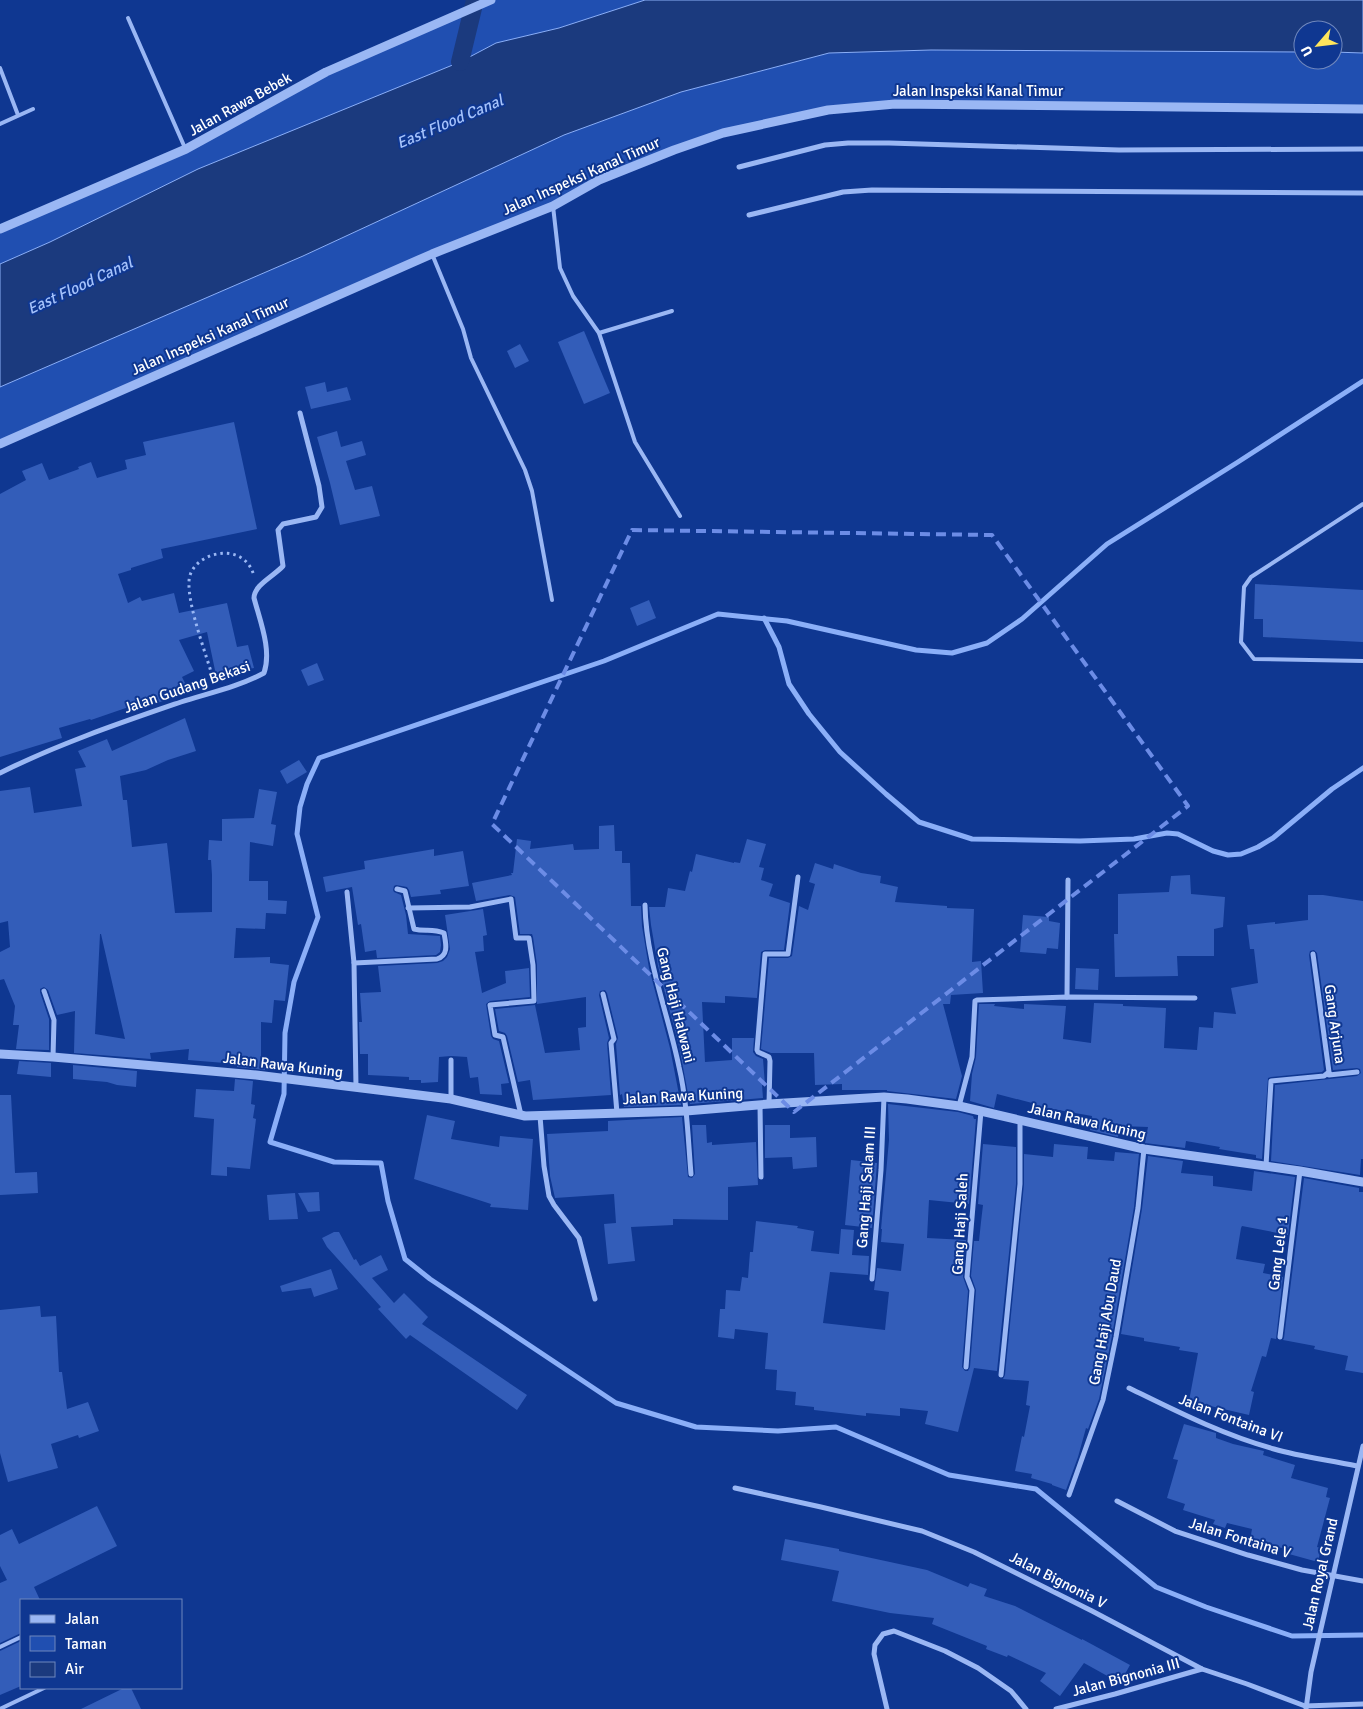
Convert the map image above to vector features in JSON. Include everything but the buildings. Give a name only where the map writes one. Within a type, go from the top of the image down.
[{"type":"street","name":"Jalan Rawa Bebek","points":[[0,229],[186,149],[326,72],[422,32],[491,0]]},
{"type":"street","name":"Jalan Inspeksi Kanal Timur","points":[[0,444],[432,254],[553,206],[599,180],[723,133],[828,110],[895,104],[1363,109]]},
{"type":"street","points":[[738,167],[825,145],[848,143],[1119,150],[1363,149]]},
{"type":"street","points":[[749,215],[843,192],[872,190],[1363,194]]},
{"type":"street","points":[[257,587],[283,566],[278,530],[283,524],[316,516],[322,507],[319,486],[300,413]]},
{"type":"street","name":"Jalan Gudang Bekasi","points":[[0,773],[45,752],[110,727],[217,690],[249,681],[264,673],[267,664],[265,643],[254,598],[254,592],[257,587]]},
{"type":"street","points":[[761,1177],[765,1104],[770,1061],[769,1057],[757,1051],[765,954],[788,954],[798,877]]},
{"type":"street","points":[[1068,880],[1068,997]]},
{"type":"street","points":[[354,963],[436,959],[443,957],[445,954],[444,933],[432,929],[414,930],[405,891],[397,889]]},
{"type":"street","points":[[347,892],[354,963],[356,1087]]},
{"type":"street","points":[[408,908],[470,907],[511,898],[516,938],[529,938],[533,965],[534,1001],[490,1005],[495,1035],[502,1036],[521,1115]]},
{"type":"street","name":"Gang Haji Halwani","points":[[645,905],[645,926],[648,942],[680,1068],[686,1111],[691,1174]]},
{"type":"street","name":"Gang Arjuna","points":[[1266,1166],[1271,1082],[1324,1076],[1329,1073],[1314,954]]},
{"type":"street","points":[[44,991],[54,1020],[53,1057]]},
{"type":"street","points":[[603,994],[614,1040],[611,1043],[617,1113]]},
{"type":"street","points":[[959,1106],[972,1057],[976,1001],[1068,997],[1195,998]]},
{"type":"street","name":"Jalan Rawa Kuning","points":[[0,1054],[256,1075],[451,1098],[521,1115],[540,1116],[686,1111],[884,1097],[959,1106],[1144,1149],[1363,1182]]},
{"type":"street","points":[[451,1060],[451,1098]]},
{"type":"street","points":[[1329,1073],[1334,1075],[1357,1072]]},
{"type":"street","name":"Gang Haji Salam III","points":[[872,1279],[881,1170],[884,1097]]},
{"type":"street","name":"Gang Haji Saleh","points":[[966,1367],[972,1290],[968,1277],[981,1111]]},
{"type":"street","points":[[540,1116],[544,1166],[549,1196],[579,1238],[595,1299]]},
{"type":"street","points":[[1001,1375],[1020,1184],[1020,1120]]},
{"type":"street","name":"Gang Haji Abu Daud","points":[[1069,1495],[1103,1400],[1138,1208],[1144,1149]]},
{"type":"street","name":"Gang Lele 1","points":[[1280,1337],[1300,1171]]},
{"type":"street","name":"Jalan Fontaina VI","points":[[1129,1388],[1187,1416],[1241,1438],[1276,1449],[1357,1466]]},
{"type":"street","name":"Jalan Royal Grand","points":[[1305,1708],[1326,1604],[1363,1446]]},
{"type":"street","name":"Jalan Bignonia V","points":[[735,1488],[922,1531],[974,1552],[1202,1669],[1247,1684],[1305,1708],[1363,1704]]},
{"type":"street","name":"Jalan Fontaina V","points":[[1117,1501],[1174,1531],[1302,1570],[1363,1581]]},
{"type":"street","points":[[887,1709],[874,1654],[875,1645],[879,1638],[883,1634],[894,1631],[945,1651],[978,1668],[1011,1691],[1026,1709]]},
{"type":"street","name":"Jalan Bignonia III","points":[[1056,1709],[1202,1669]]},
{"type":"lane","points":[[128,18],[186,149]]},
{"type":"lane","points":[[0,68],[18,116]]},
{"type":"lane","points":[[0,124],[33,109]]},
{"type":"lane","points":[[553,206],[560,268],[573,296],[599,333],[635,442],[680,516]]},
{"type":"lane","points":[[432,254],[463,329],[471,358],[525,470],[532,491],[552,600]]},
{"type":"lane","points":[[599,333],[672,311]]},
{"type":"lane","points":[[1363,504],[1250,577],[1244,587],[1241,642],[1254,659],[1363,661]]},
{"type":"lane","points":[[0,1647],[20,1637]]},
{"type":"lane","points":[[0,1709],[42,1689]]},
{"type":"path","points":[[217,690],[193,609],[188,581],[194,567],[206,558],[224,552],[242,556],[252,569],[257,587]]},
{"type":"highlighted area","points":[[632,530],[992,535],[1188,806],[794,1112],[492,824]]},
{"type":"green space","points":[[490,0],[645,0],[559,28],[496,43],[460,62],[0,264],[0,229],[186,149],[326,72]]},
{"type":"green space","points":[[931,50],[1293,52],[1293,70],[1343,70],[1343,52],[1363,53],[1363,109],[895,104],[828,110],[689,145],[0,444],[0,387],[303,256],[564,135],[681,92],[829,53]]},
{"type":"water","name":"East Flood Canal","points":[[645,0],[1363,0],[1363,53],[1343,52],[1343,20],[1293,20],[1293,52],[931,50],[829,53],[681,92],[564,135],[303,256],[0,387],[0,264],[50,242],[198,169],[460,62],[496,43],[559,28]]},
{"type":"waterway","points":[[460,62],[475,0]]},
{"type":"waterway","points":[[1363,381],[1107,544],[1022,619],[987,643],[952,653],[916,650],[787,621],[718,614],[604,661],[319,758],[307,784],[300,807],[297,834],[318,917],[294,982],[285,1033],[284,1094],[270,1142],[334,1162],[381,1163],[388,1201],[405,1259],[430,1279],[616,1403],[696,1427],[778,1431],[836,1427],[949,1475],[1036,1489],[1156,1587],[1206,1607],[1292,1636],[1363,1635]]},
{"type":"waterway","points":[[764,618],[779,647],[789,684],[809,714],[840,752],[919,822],[972,839],[1080,841],[1134,839],[1167,833],[1178,834],[1213,851],[1228,855],[1241,854],[1273,838],[1332,789],[1363,768]]}]
